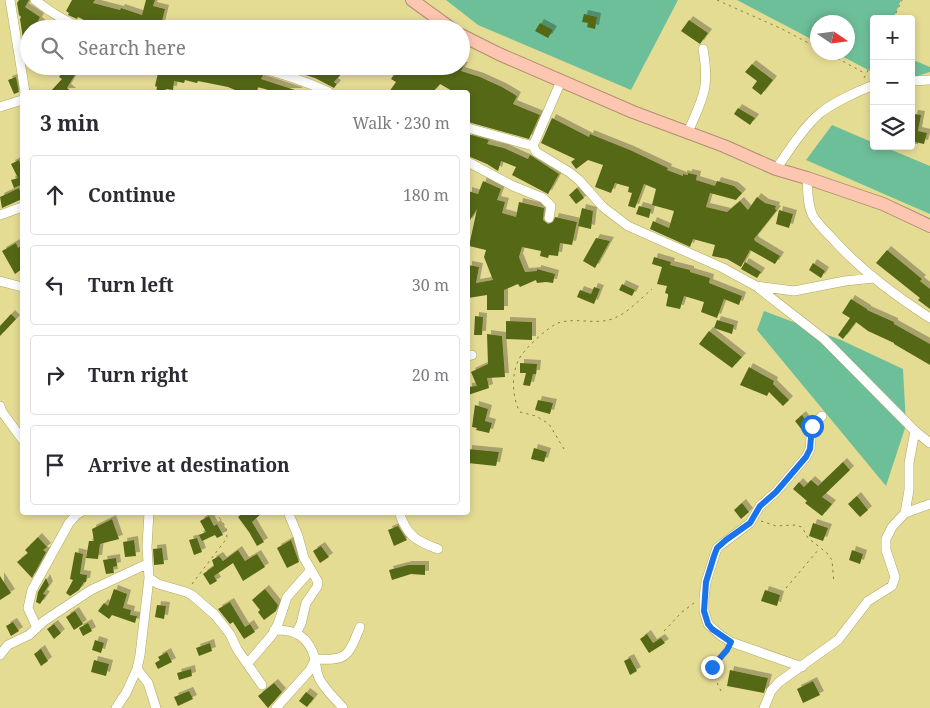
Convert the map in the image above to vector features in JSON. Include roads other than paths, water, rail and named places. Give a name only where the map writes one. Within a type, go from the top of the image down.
[{"type":"highway","points":[[412,0],[440,20]]},
{"type":"highway","points":[[470,40],[633,112],[688,132],[776,169],[883,204],[930,226]]},
{"type":"street","points":[[10,0],[20,61]]},
{"type":"street","points":[[35,0],[64,20]]},
{"type":"street","points":[[688,132],[701,104],[707,83],[703,49]]},
{"type":"street","points":[[22,75],[25,90]]},
{"type":"street","points":[[283,75],[324,90]]},
{"type":"street","points":[[915,81],[930,80]]},
{"type":"street","points":[[533,146],[561,81]]},
{"type":"street","points":[[306,90],[310,84]]},
{"type":"street","points":[[776,169],[790,148],[820,114],[856,92],[870,87]]},
{"type":"street","points":[[0,107],[20,101]]},
{"type":"street","points":[[470,129],[533,146],[536,152],[579,180],[603,207],[628,226],[723,268],[756,286],[824,339],[915,431],[930,443]]},
{"type":"street","points":[[470,163],[513,186],[543,198],[550,206],[549,218]]},
{"type":"street","points":[[808,178],[812,215],[842,251],[900,299],[930,318]]},
{"type":"street","points":[[0,215],[20,208]]},
{"type":"street","points":[[756,286],[794,291],[850,280],[874,278]]},
{"type":"street","points":[[0,281],[20,286]]},
{"type":"street","points":[[0,406],[20,437]]},
{"type":"street","points":[[802,667],[731,642],[720,635],[708,624],[704,611],[704,598],[706,582],[717,548],[750,523],[760,506],[776,492],[806,457],[810,449],[812,426],[822,416]]},
{"type":"street","points":[[906,513],[909,490],[909,463],[915,431]]},
{"type":"street","points":[[764,708],[771,691],[779,682],[838,640],[868,602],[892,586],[895,577],[886,550],[886,539],[892,527],[906,513],[930,504]]},
{"type":"street","points":[[37,628],[28,608],[32,590],[69,523],[76,515]]},
{"type":"street","points":[[116,708],[126,693],[137,669],[149,578],[147,547],[149,515]]},
{"type":"street","points":[[289,515],[304,558],[318,584],[305,605],[303,618],[296,633]]},
{"type":"street","points":[[401,515],[413,538],[418,542],[438,549]]},
{"type":"street","points":[[0,655],[8,645],[29,634],[92,590],[148,564]]},
{"type":"street","points":[[248,663],[274,630],[287,597],[310,571]]},
{"type":"street","points":[[149,578],[158,584],[192,595],[215,615],[230,634],[237,649],[262,685]]},
{"type":"street","points":[[315,659],[337,659],[346,656],[360,627]]},
{"type":"street","points":[[274,630],[290,630],[308,644],[323,685],[344,708]]},
{"type":"street","points":[[276,708],[310,670],[315,659]]},
{"type":"street","points":[[137,669],[148,683],[156,708]]}]
